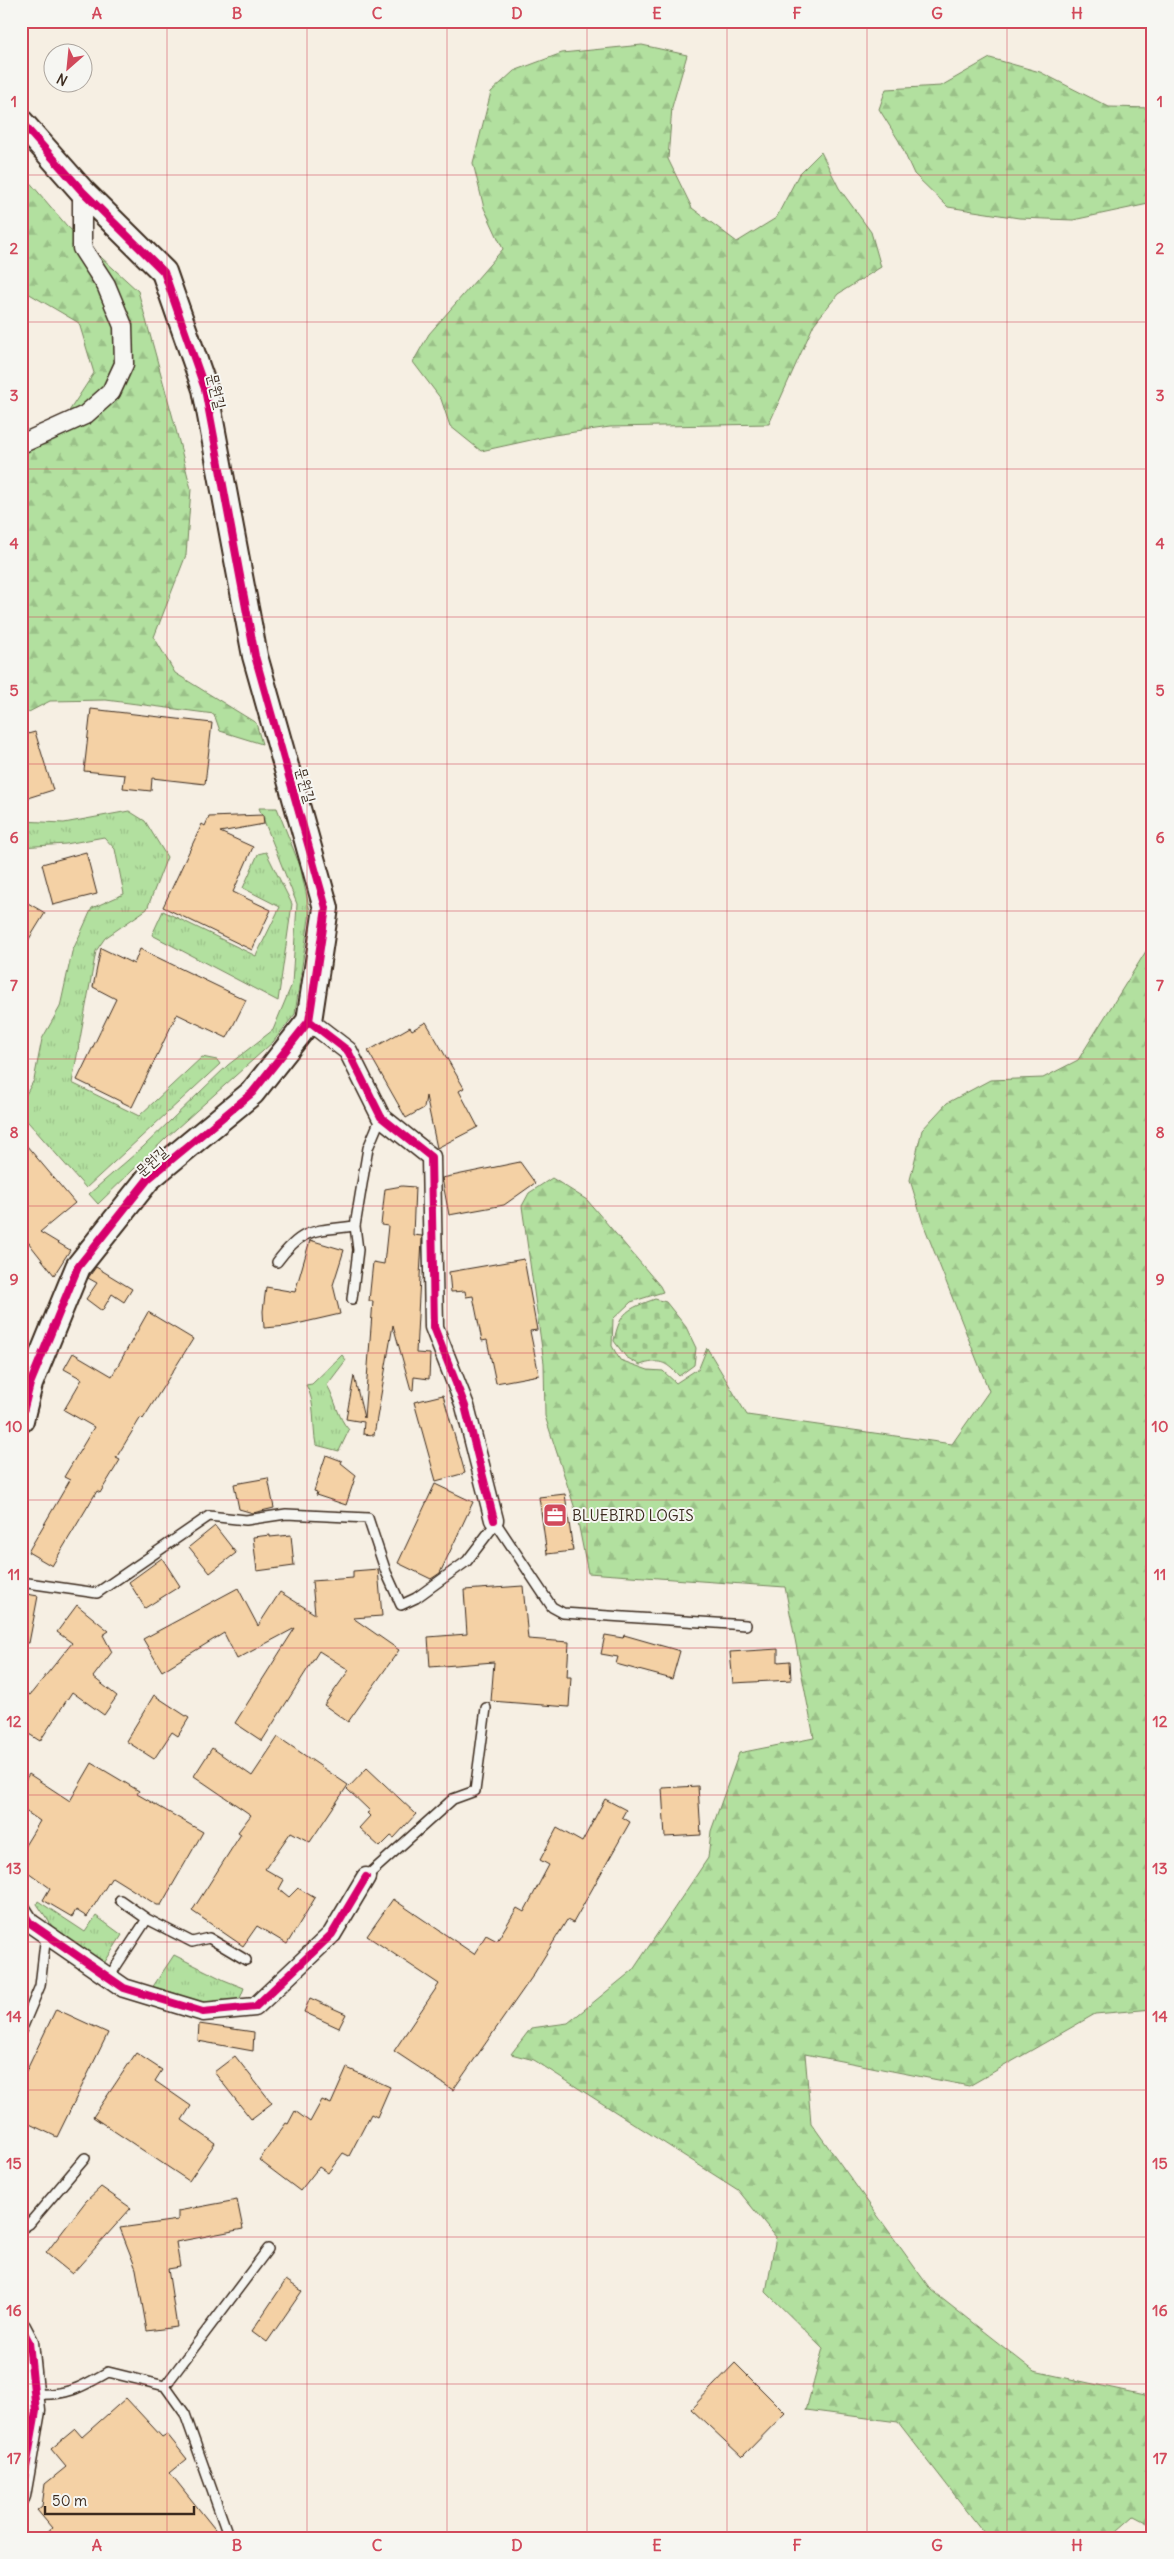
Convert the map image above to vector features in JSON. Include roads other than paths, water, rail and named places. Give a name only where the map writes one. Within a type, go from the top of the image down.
[{"type":"street","name":"문원길","points":[[21,122],[82,191],[164,272],[205,389],[256,656],[326,908],[309,1021],[252,1093],[148,1179],[78,1268],[30,1384],[21,1420]]},
{"type":"street","points":[[21,444],[85,416],[111,392],[124,364],[123,326],[106,286],[82,248],[82,191]]},
{"type":"street","points":[[309,1021],[348,1051],[381,1117],[431,1157],[434,1327],[465,1406],[495,1522]]},
{"type":"street","points":[[21,1908],[30,1923],[124,1988],[203,2012],[255,2007],[332,1934],[366,1877]]},
{"type":"street","points":[[21,2327],[28,2342],[36,2412],[21,2496]]},
{"type":"lane","points":[[352,1299],[358,1250],[355,1226],[368,1148],[381,1117]]},
{"type":"lane","points":[[277,1262],[292,1242],[313,1231],[355,1226]]},
{"type":"lane","points":[[21,1582],[97,1593],[209,1516],[246,1520],[286,1514],[368,1518],[386,1572],[401,1605],[416,1598],[467,1561],[495,1522],[552,1607],[563,1613],[746,1624]]},
{"type":"lane","points":[[366,1877],[453,1799],[475,1791],[486,1708]]},
{"type":"lane","points":[[120,1900],[147,1919],[192,1942],[209,1938],[246,1960]]},
{"type":"lane","points":[[109,1977],[147,1919]]},
{"type":"lane","points":[[21,2031],[40,1986],[46,1934]]},
{"type":"lane","points":[[21,2229],[29,2224],[85,2158]]},
{"type":"lane","points":[[165,2386],[268,2250]]},
{"type":"lane","points":[[34,2394],[55,2396],[75,2391],[108,2372],[165,2386],[185,2414],[229,2538]]},
{"type":"place","name":"BLUEBIRD LOGIS","points":[[555,1515]]}]
